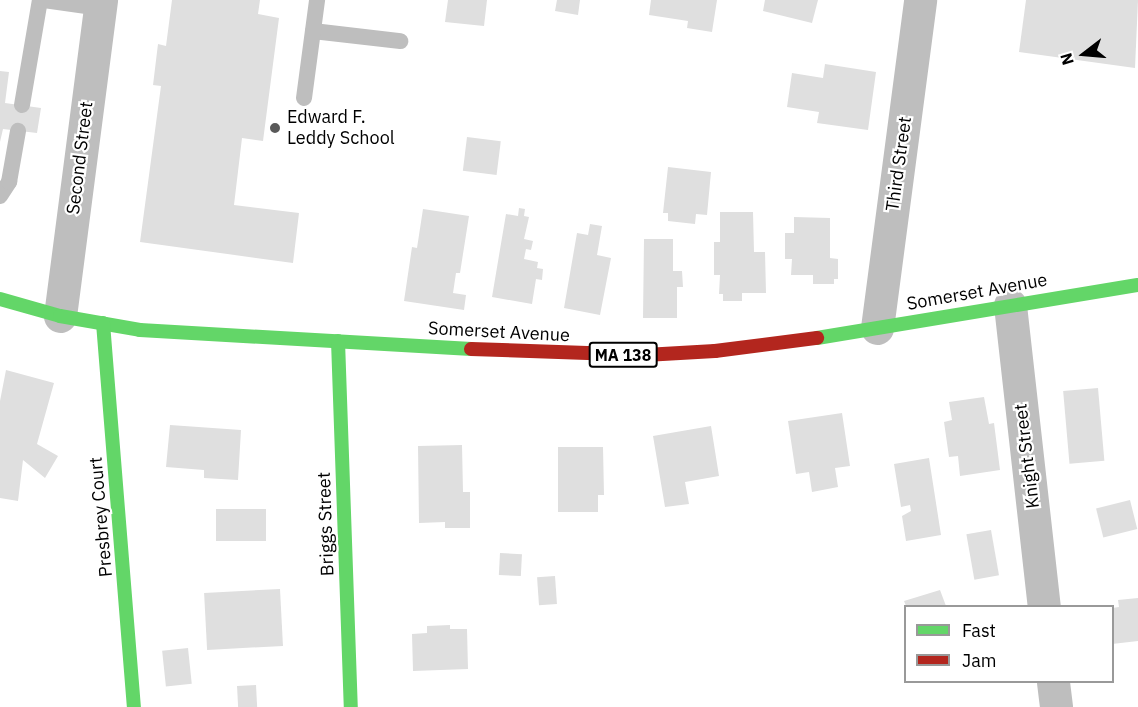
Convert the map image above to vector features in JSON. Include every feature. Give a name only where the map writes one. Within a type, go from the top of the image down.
[{"type":"main road","name":"Somerset Avenue","points":[[0,299],[60,316],[140,330],[515,352],[645,354],[749,348],[1138,285]]},
{"type":"main road","name":"Presbrey Court","points":[[103,323],[134,707]]},
{"type":"main road","name":"Briggs Street","points":[[338,340],[351,707]]},
{"type":"street","name":"Third Street","points":[[877,328],[920,0]]},
{"type":"street","name":"Second Street","points":[[60,316],[100,4]]},
{"type":"street","name":"Knight Street","points":[[1010,305],[1044,605]]},
{"type":"street","points":[[1053,683],[1056,707]]},
{"type":"lane","points":[[22,105],[42,0],[100,4]]},
{"type":"lane","points":[[304,98],[317,0]]},
{"type":"lane","points":[[313,31],[400,41]]},
{"type":"lane","points":[[0,196],[9,182],[18,131]]},
{"type":"building","points":[[172,0],[260,0],[258,14],[279,18],[263,141],[242,138],[234,205],[299,213],[293,263],[140,242],[161,86],[153,85],[158,44],[166,46]]},
{"type":"building","points":[[448,0],[487,0],[484,26],[445,22]]},
{"type":"building","points":[[557,0],[580,0],[578,15],[555,11]]},
{"type":"building","points":[[651,0],[717,0],[712,32],[687,28],[688,21],[649,15]]},
{"type":"building","points":[[765,0],[818,0],[812,23],[763,11]]},
{"type":"building","points":[[1026,0],[1138,0],[1135,68],[1019,52]]},
{"type":"building","points":[[825,64],[876,72],[868,130],[817,123],[819,112],[787,107],[792,73],[823,78]]},
{"type":"building","points":[[0,71],[9,72],[5,103],[41,108],[37,133],[3,129],[0,142]]},
{"type":"building","points":[[467,137],[501,141],[497,175],[463,171]]},
{"type":"building","points":[[668,167],[711,172],[707,215],[696,214],[695,224],[668,221],[668,213],[663,213]]},
{"type":"building","points":[[519,208],[525,209],[524,216],[529,217],[524,239],[533,241],[531,250],[526,249],[524,259],[538,262],[537,268],[543,269],[542,280],[536,279],[532,304],[492,297],[506,214],[518,216]]},
{"type":"building","points":[[423,209],[469,216],[460,273],[456,273],[453,293],[466,295],[464,310],[404,301],[412,247],[417,248]]},
{"type":"building","points":[[720,212],[753,212],[754,252],[765,252],[766,293],[742,293],[742,301],[723,301],[723,294],[719,294],[720,275],[714,275],[714,242],[720,242]]},
{"type":"building","points":[[794,217],[830,218],[830,258],[838,259],[838,279],[834,279],[834,284],[813,284],[813,275],[791,275],[792,259],[785,259],[785,233],[794,233]]},
{"type":"building","points":[[590,224],[602,226],[597,255],[611,258],[600,315],[564,308],[577,233],[588,235]]},
{"type":"building","points":[[644,239],[673,239],[673,271],[682,271],[683,287],[677,287],[677,318],[643,318]]},
{"type":"building","points":[[6,370],[54,383],[37,444],[58,456],[45,478],[23,460],[18,501],[0,498],[0,401]]},
{"type":"building","points":[[1098,388],[1104,461],[1069,464],[1063,391]]},
{"type":"building","points":[[984,397],[989,424],[994,423],[1000,470],[960,476],[958,456],[949,457],[944,422],[952,420],[949,402]]},
{"type":"building","points":[[842,413],[850,466],[835,468],[838,487],[812,492],[809,472],[796,474],[788,421]]},
{"type":"building","points":[[170,425],[241,430],[238,480],[204,478],[204,470],[166,467]]},
{"type":"building","points":[[711,426],[719,476],[685,482],[689,504],[665,507],[653,436]]},
{"type":"building","points":[[462,445],[463,492],[470,492],[470,528],[445,528],[445,522],[419,523],[418,446]]},
{"type":"building","points":[[558,447],[603,447],[604,495],[598,495],[598,512],[558,512]]},
{"type":"building","points":[[929,458],[941,535],[906,541],[902,516],[911,511],[910,505],[901,507],[894,464]]},
{"type":"building","points":[[1130,500],[1137,529],[1103,538],[1096,508]]},
{"type":"building","points":[[216,509],[266,509],[266,541],[216,541]]},
{"type":"building","points":[[991,530],[999,575],[974,580],[966,534]]},
{"type":"building","points":[[500,553],[522,554],[521,576],[499,575]]},
{"type":"building","points":[[555,576],[557,604],[539,605],[537,577]]},
{"type":"building","points":[[280,589],[283,646],[207,650],[204,593]]},
{"type":"building","points":[[940,590],[946,605],[906,605],[904,601]]},
{"type":"building","points":[[1138,598],[1138,641],[1114,644],[1114,608],[1119,607],[1118,600]]},
{"type":"building","points":[[450,625],[450,629],[467,629],[468,669],[413,671],[412,634],[427,633],[427,626]]},
{"type":"building","points":[[188,648],[192,684],[166,687],[162,651]]},
{"type":"building","points":[[256,685],[257,707],[238,707],[237,686]]},
{"type":"traffic: fast","points":[[817,338],[1138,285]]},
{"type":"traffic: fast","points":[[0,299],[60,316],[140,330],[471,349]]},
{"type":"traffic: fast","points":[[103,323],[134,707]]},
{"type":"traffic: fast","points":[[338,341],[351,707]]},
{"type":"traffic: jam","points":[[471,349],[645,355],[715,351],[817,338]]},
{"type":"place","name":"Edward F. Leddy School","points":[[275,128]]}]
